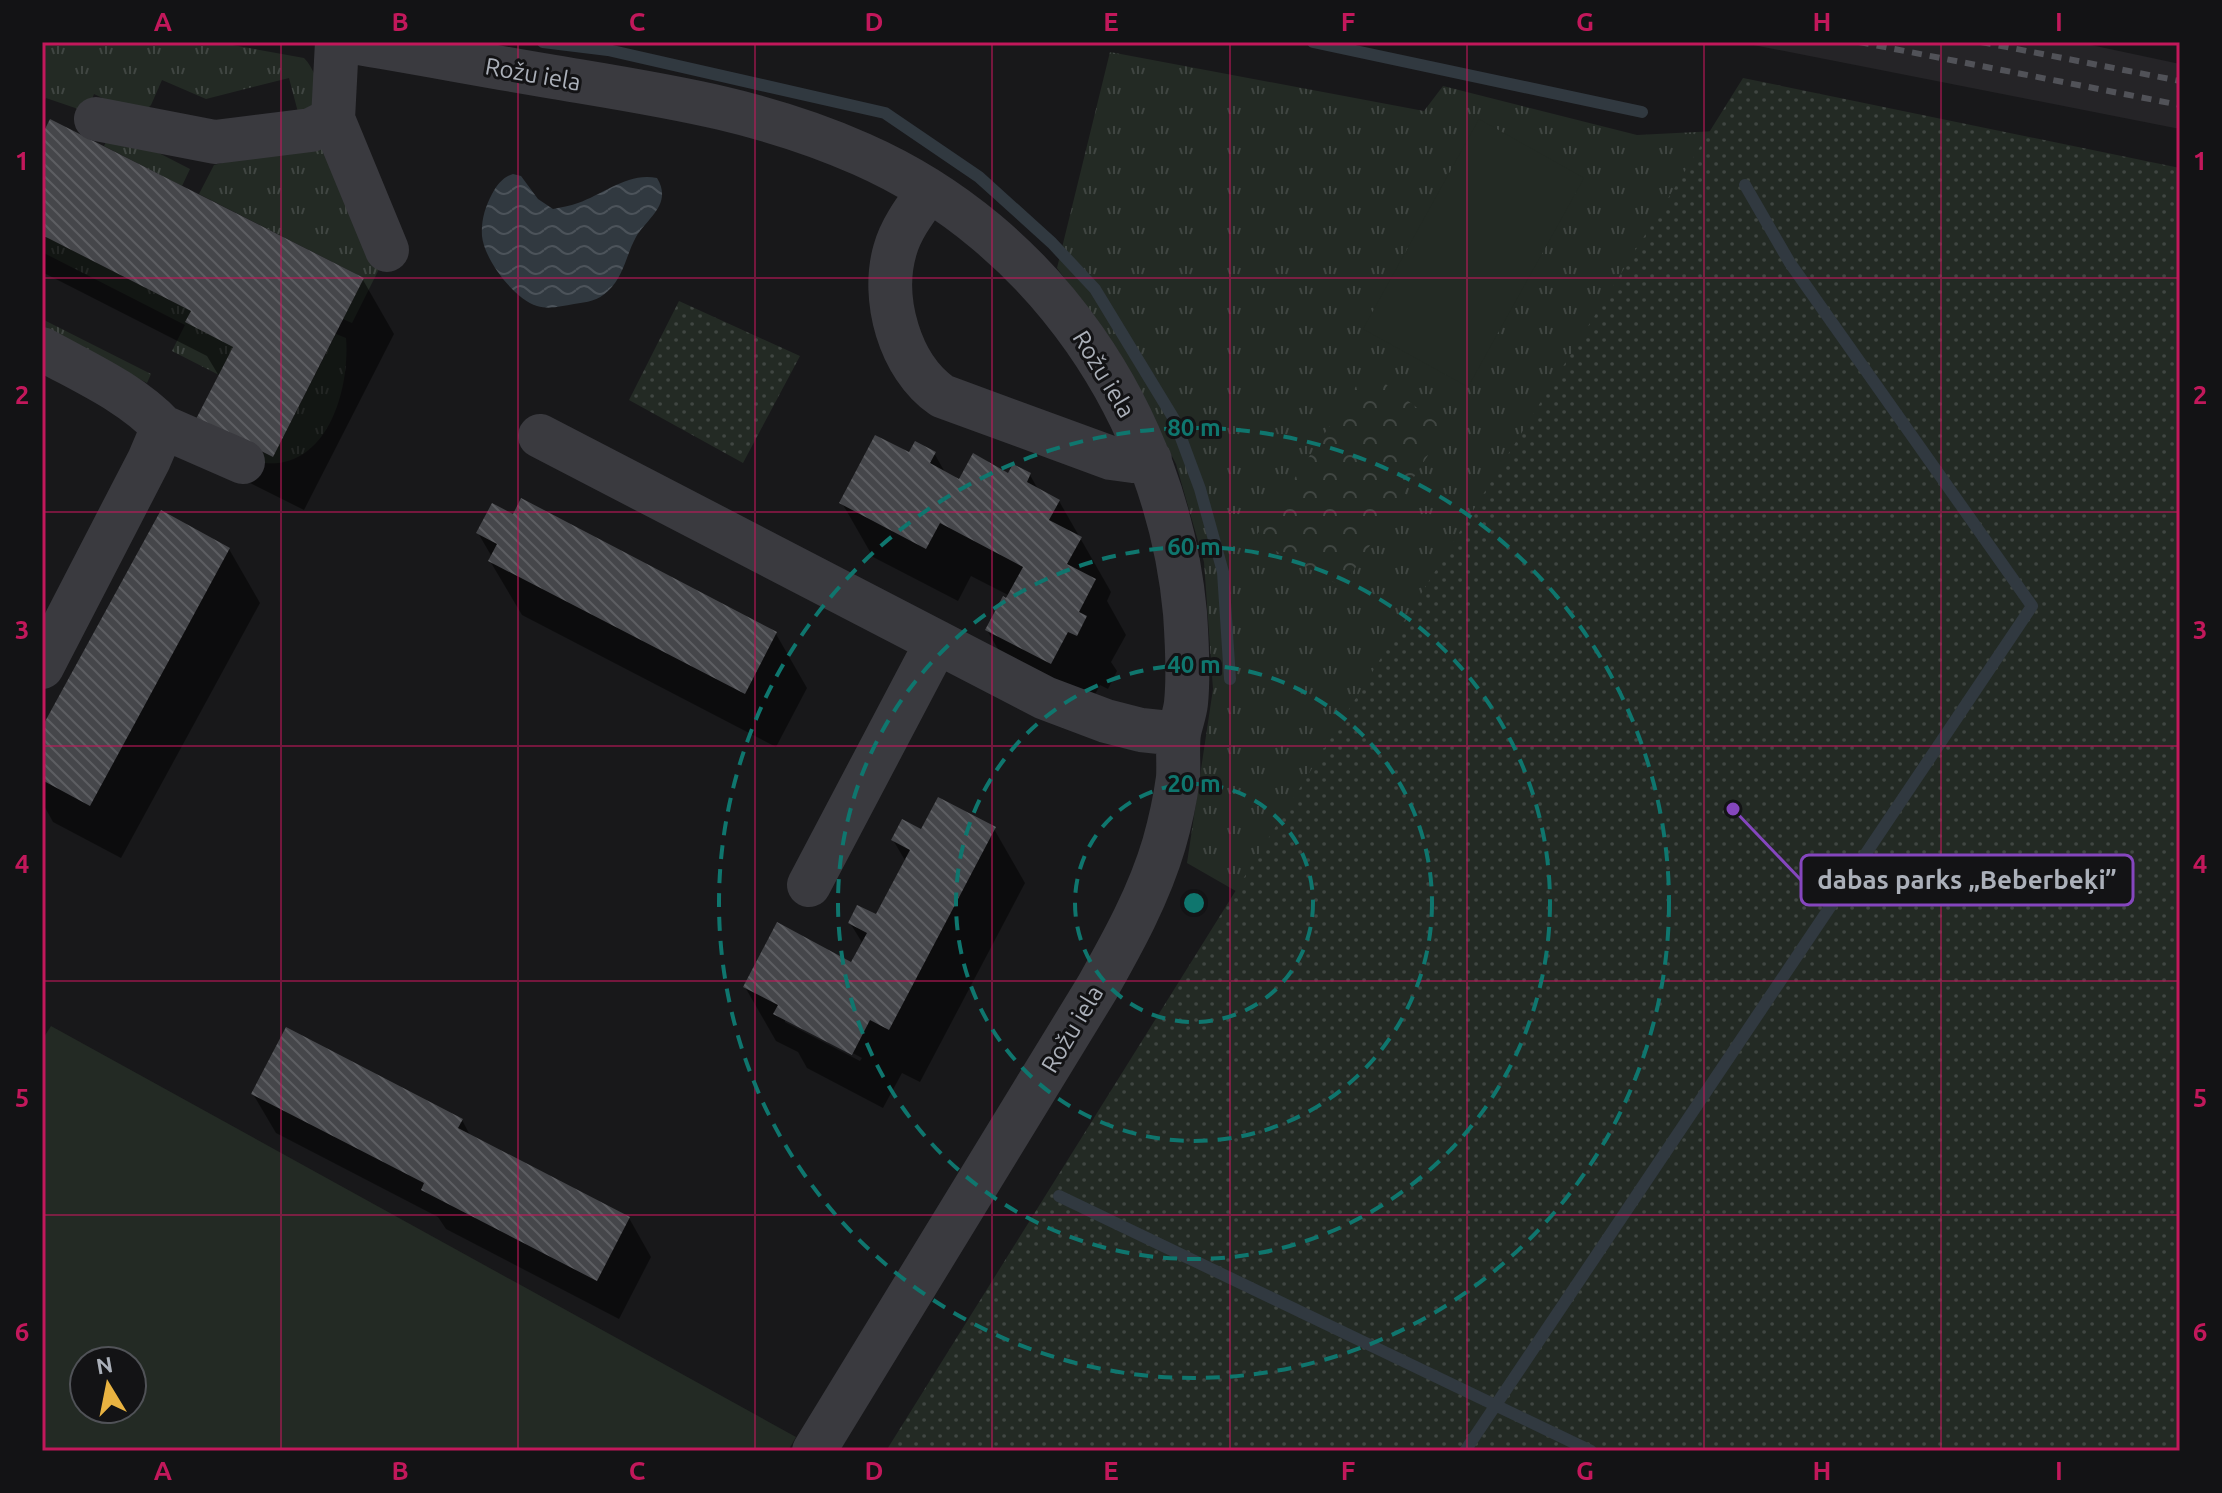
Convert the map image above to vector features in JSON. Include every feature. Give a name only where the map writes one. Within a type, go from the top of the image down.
[{"type":"street","points":[[337,42],[333,119],[387,250]]},
{"type":"street","name":"Rožu iela","points":[[353,42],[692,100],[802,129],[864,155],[961,212],[1017,259],[1064,310],[1104,367],[1150,460],[1170,524],[1183,591],[1187,637],[1186,706],[1179,734],[1178,775],[1164,843],[1128,932],[1097,988],[814,1451]]},
{"type":"street","points":[[96,119],[215,142],[311,130],[333,119]]},
{"type":"street","points":[[929,191],[907,222],[895,247],[890,271],[891,302],[897,328],[922,378],[942,396],[1111,458],[1150,460]]},
{"type":"street","points":[[42,349],[123,394],[149,412],[163,427],[243,462]]},
{"type":"street","points":[[42,667],[163,427]]},
{"type":"street","points":[[540,436],[1045,698],[1094,717],[1141,730],[1179,734]]},
{"type":"street","points":[[809,885],[937,642]]},
{"type":"shaded area","points":[[1738,42],[2077,42],[2180,64],[2180,129]]},
{"type":"green space","points":[[42,42],[216,42],[304,58],[316,77],[321,99],[299,116],[289,78],[206,99],[162,80],[151,105],[142,114],[94,94],[87,112],[46,98],[42,106]]},
{"type":"green space","points":[[1110,52],[1424,111],[1443,86],[1637,135],[1793,127],[1248,898],[1187,863],[1213,689],[1204,562],[1176,464],[1119,352],[1057,268]]},
{"type":"green space","points":[[1743,78],[2180,168],[2180,1451],[886,1451]]},
{"type":"green space","points":[[1479,119],[1584,178],[1468,387],[1363,329]]},
{"type":"green space","points":[[112,129],[190,169],[182,186],[104,146]]},
{"type":"green space","points":[[312,141],[321,143],[379,269],[352,323],[343,319],[364,278],[199,194],[214,165]]},
{"type":"green space","points":[[42,235],[191,311],[233,347],[219,375],[172,351],[185,325],[42,252]]},
{"type":"green space","points":[[679,301],[800,356],[743,463],[629,400]]},
{"type":"green space","points":[[42,319],[151,374],[147,383],[42,329]]},
{"type":"green space","points":[[336,334],[346,338],[346,358],[339,402],[330,422],[319,440],[304,453],[286,461],[264,463],[250,446],[273,457]]},
{"type":"green space","points":[[1367,370],[1445,429],[1343,587],[1254,539]]},
{"type":"green space","points":[[51,1026],[796,1437],[788,1451],[42,1451],[42,1040]]},
{"type":"water","points":[[513,174],[521,176],[538,199],[553,209],[578,203],[636,178],[657,178],[662,196],[657,210],[636,237],[618,279],[604,294],[588,302],[542,307],[528,302],[510,287],[488,256],[482,236],[485,209],[494,191],[503,179]]},
{"type":"building","points":[[50,119],[364,278],[273,457],[196,419],[233,347],[185,322],[191,311],[42,235],[42,135]]},
{"type":"building","points":[[875,435],[909,452],[915,441],[936,452],[930,463],[959,479],[973,453],[1008,473],[1013,464],[1031,473],[1027,482],[1060,500],[1049,520],[1082,537],[1067,564],[1096,579],[1079,612],[1087,616],[1077,636],[1068,632],[1051,664],[985,630],[1023,567],[940,523],[926,549],[839,503]]},
{"type":"building","points":[[521,498],[777,632],[745,694],[488,561],[497,544],[476,533],[492,503],[513,514]]},
{"type":"building","points":[[161,510],[230,548],[90,806],[42,780],[42,727]]},
{"type":"building","points":[[938,797],[996,827],[889,1030],[870,1020],[852,1055],[773,1014],[778,1005],[743,987],[777,922],[851,962],[867,933],[848,923],[857,905],[876,914],[910,850],[891,840],[902,819],[921,829]]},
{"type":"building","points":[[286,1027],[463,1119],[458,1128],[630,1217],[597,1281],[421,1190],[424,1183],[251,1094]]},
{"type":"waterway","points":[[543,42],[608,50],[885,113],[979,177],[1052,243],[1095,289],[1174,419],[1200,489],[1223,572],[1230,679]]},
{"type":"waterway","points":[[1313,42],[1642,112]]},
{"type":"waterway","points":[[1465,1451],[2032,606],[1790,263],[1745,185]]},
{"type":"waterway","points":[[1059,1196],[1591,1451]]},
{"type":"railway","points":[[1859,42],[2180,105]]},
{"type":"railway","points":[[1981,42],[2180,81]]},
{"type":"place","name":"dabas parks „Beberbeķi”","points":[[1733,809]]}]
